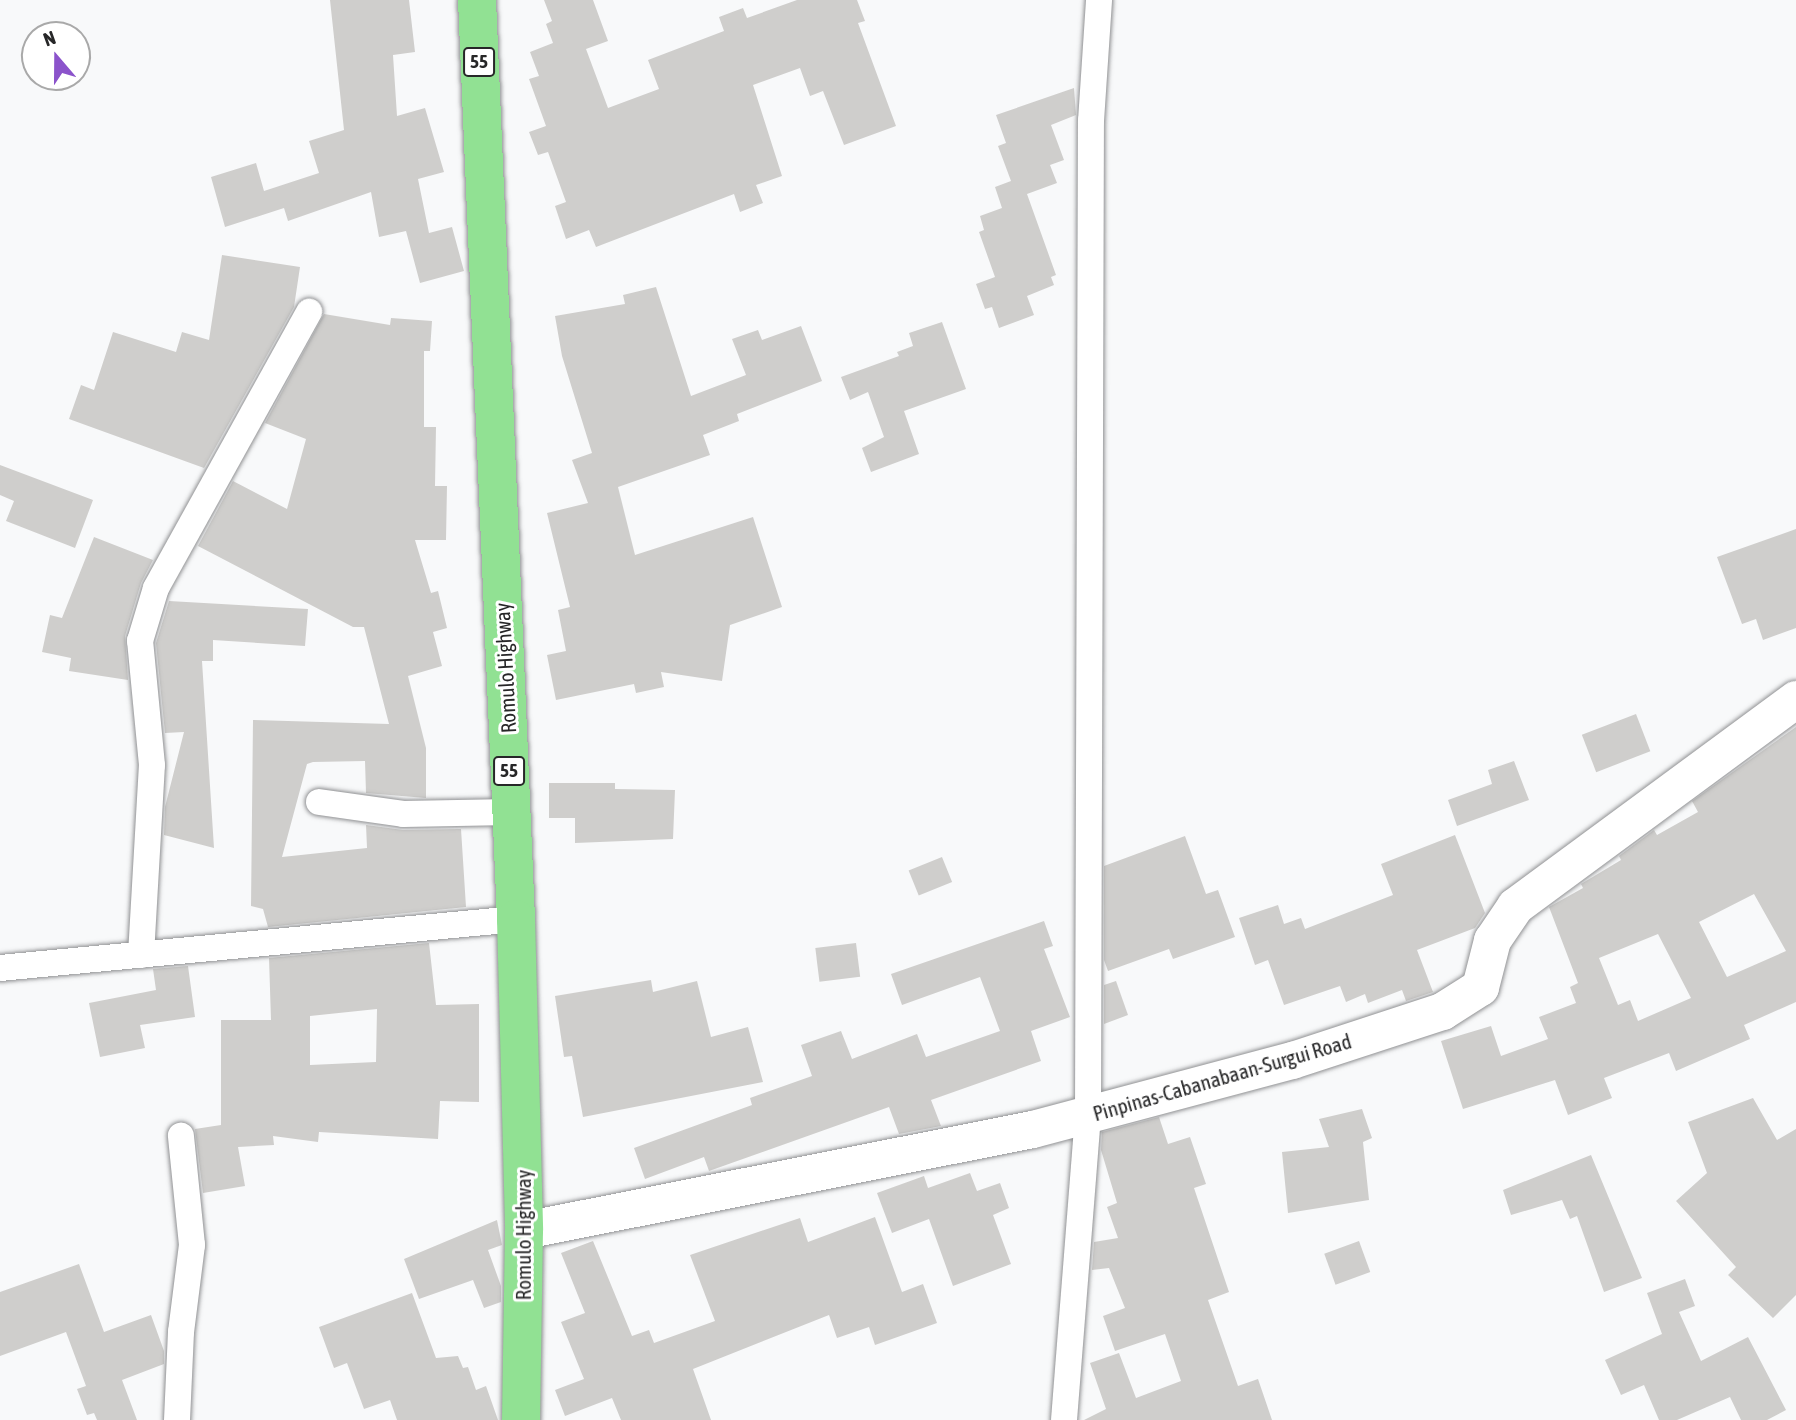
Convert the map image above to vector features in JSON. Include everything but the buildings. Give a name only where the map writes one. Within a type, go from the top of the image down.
[{"type":"highway","name":"Romulo Highway","points":[[477,0],[516,919],[524,1230],[522,1420]]},
{"type":"street","points":[[1063,1420],[1088,1115],[1091,121],[1099,0]]},
{"type":"street","points":[[141,955],[152,765],[140,641],[156,588],[309,312]]},
{"type":"street","name":"Pinpinas-Cabanabaan-Surgui Road","points":[[524,1230],[1088,1115],[1292,1060],[1442,1011],[1472,995],[1485,978],[1492,940],[1515,906],[1796,699]]},
{"type":"street","points":[[318,802],[403,814],[511,812]]},
{"type":"street","points":[[0,968],[516,919]]},
{"type":"street","points":[[177,1420],[181,1332],[192,1245],[181,1136]]}]
